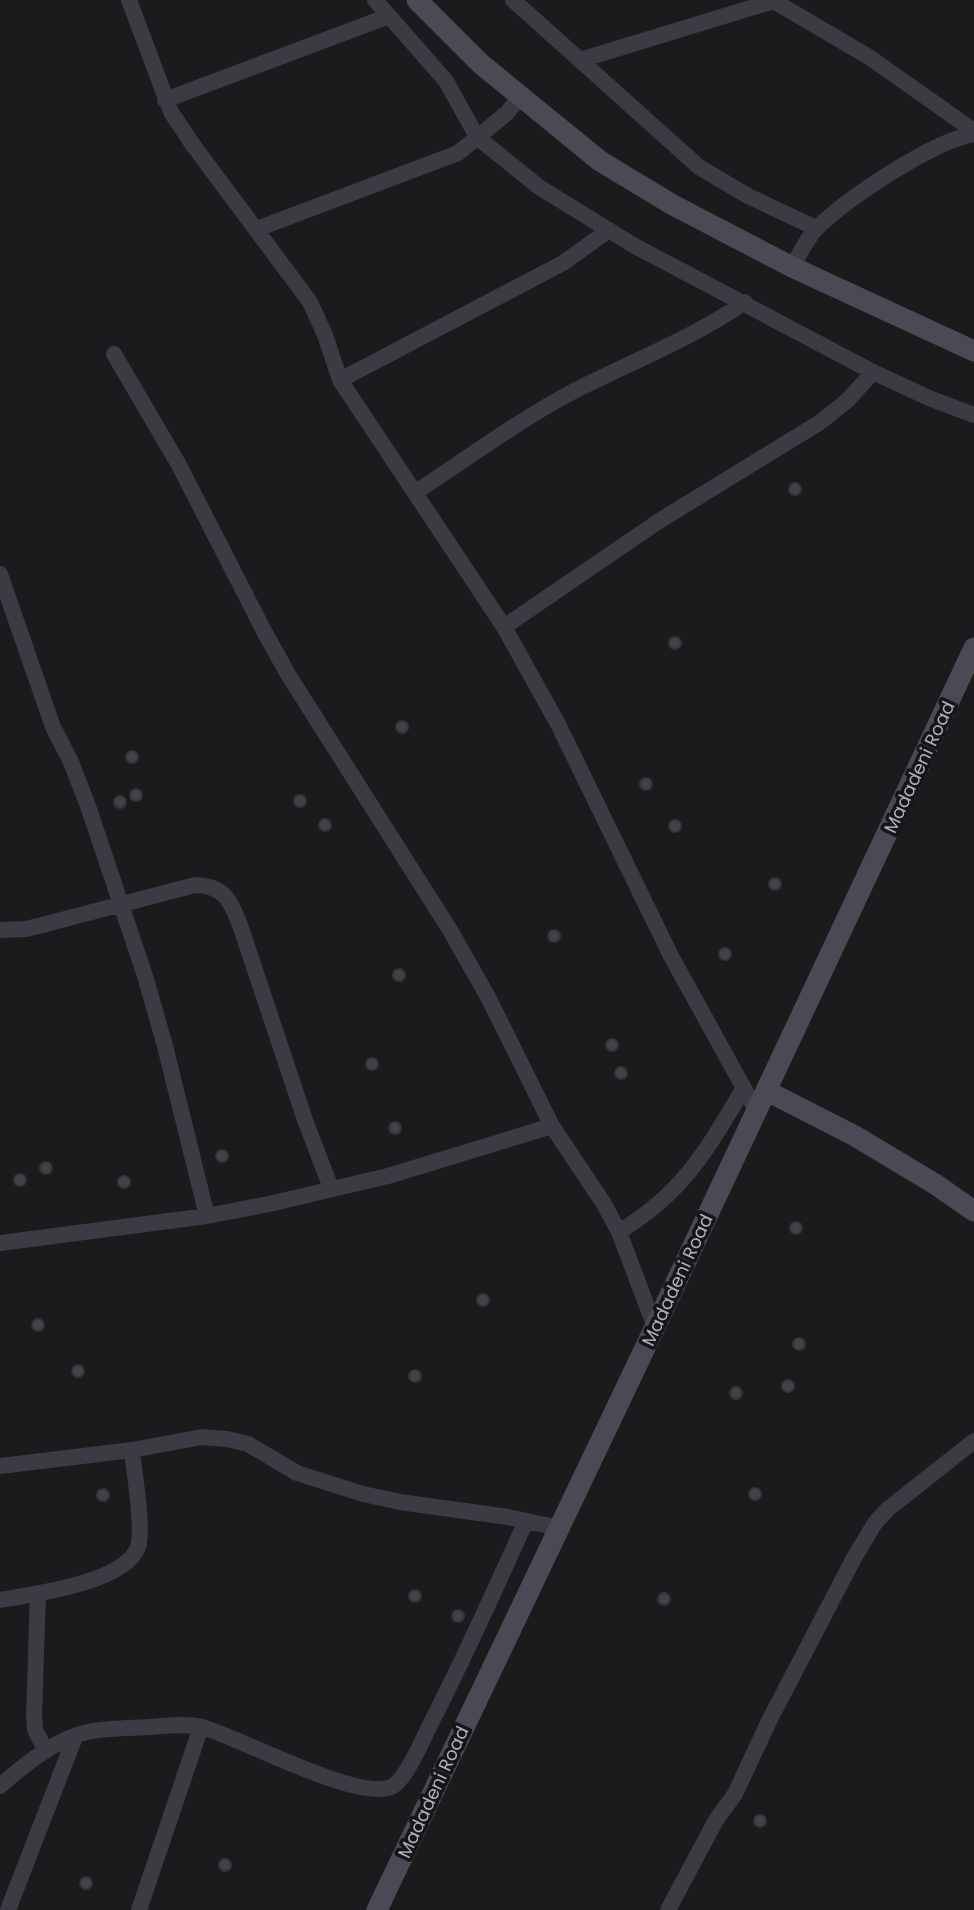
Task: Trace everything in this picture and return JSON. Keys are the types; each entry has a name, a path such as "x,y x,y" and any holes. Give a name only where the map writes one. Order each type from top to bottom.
{"street":[{"path":"129,0 165,100 193,145 310,302 325,335 340,380 505,627 558,723 671,956 757,1112"},
{"path":"374,0 446,81 477,136 539,187 609,230 873,372 974,415"},
{"path":"417,0 481,64 600,161 673,205 792,267 974,351"},
{"path":"513,0 699,167 748,196 816,228"},
{"path":"580,60 774,1 869,57 974,133"},
{"path":"165,100 389,16"},
{"path":"257,229 446,159 470,145 477,136 507,113 520,97"},
{"path":"792,267 816,228 887,176 957,137 974,133"},
{"path":"340,380 563,263 609,230"},
{"path":"416,492 572,392 714,323 744,302"},
{"path":"114,354 180,465 283,665 466,958 552,1126 594,1187 620,1232 655,1327"},
{"path":"505,627 659,521 819,423 848,400 873,372"},
{"path":"0,574 53,727 71,762 88,806 155,1010 207,1216"},
{"name":"Madadeni Road","path":"377,1910 974,649"},
{"path":"0,930 26,929 195,884 209,885 228,898 241,928 331,1188"},
{"path":"620,1232 649,1213 689,1174 744,1088"},
{"path":"767,1091 855,1136 974,1211"},
{"path":"0,1243 207,1216 269,1204 413,1169 552,1126"},
{"path":"0,1466 132,1450 202,1437 227,1439 248,1444 298,1473 363,1494 559,1528"},
{"path":"668,1910 716,1821 736,1794 769,1721 874,1523 974,1441"},
{"path":"0,1600 97,1578 124,1564 138,1547 132,1450"},
{"path":"0,1786 46,1751 90,1731 167,1726 201,1727 348,1783 370,1788 393,1786 413,1758 470,1647 526,1521"},
{"path":"38,1593 34,1717 35,1730 46,1751"},
{"path":"139,1910 201,1727"},
{"path":"8,1910 75,1737"}],"building":[{"path":"795,483 801,489 795,495 789,489"},
{"path":"675,637 681,643 675,649 669,643"},
{"path":"402,721 408,727 402,733 396,727"},
{"path":"132,751 138,757 132,763 126,757"},
{"path":"646,778 652,784 646,790 640,784"},
{"path":"136,789 142,795 136,801 130,795"},
{"path":"300,795 306,801 300,807 294,801"},
{"path":"120,796 126,802 120,808 114,802"},
{"path":"325,819 331,825 325,831 319,825"},
{"path":"675,820 681,826 675,832 669,826"},
{"path":"775,878 781,884 775,890 769,884"},
{"path":"554,930 560,936 554,942 548,936"},
{"path":"725,948 731,954 725,960 719,954"},
{"path":"399,969 405,975 399,981 393,975"},
{"path":"612,1039 618,1045 612,1051 606,1045"},
{"path":"372,1058 378,1064 372,1070 366,1064"},
{"path":"621,1067 627,1073 621,1079 615,1073"},
{"path":"395,1122 401,1128 395,1134 389,1128"},
{"path":"222,1150 228,1156 222,1162 216,1156"},
{"path":"46,1162 52,1168 46,1174 40,1168"},
{"path":"20,1174 26,1180 20,1186 14,1180"},
{"path":"124,1176 130,1182 124,1188 118,1182"},
{"path":"796,1222 802,1228 796,1234 790,1228"},
{"path":"483,1294 489,1300 483,1306 477,1300"},
{"path":"38,1319 44,1325 38,1331 32,1325"},
{"path":"799,1338 805,1344 799,1350 793,1344"},
{"path":"78,1365 84,1371 78,1377 72,1371"},
{"path":"415,1370 421,1376 415,1382 409,1376"},
{"path":"788,1380 794,1386 788,1392 782,1386"},
{"path":"736,1387 742,1393 736,1399 730,1393"},
{"path":"755,1488 761,1494 755,1500 749,1494"},
{"path":"103,1489 109,1495 103,1501 97,1495"},
{"path":"415,1590 421,1596 415,1602 409,1596"},
{"path":"664,1593 670,1599 664,1605 658,1599"},
{"path":"458,1610 464,1616 458,1622 452,1616"},
{"path":"760,1815 766,1821 760,1827 754,1821"},
{"path":"225,1859 231,1865 225,1871 219,1865"},
{"path":"86,1877 92,1883 86,1889 80,1883"}]}
